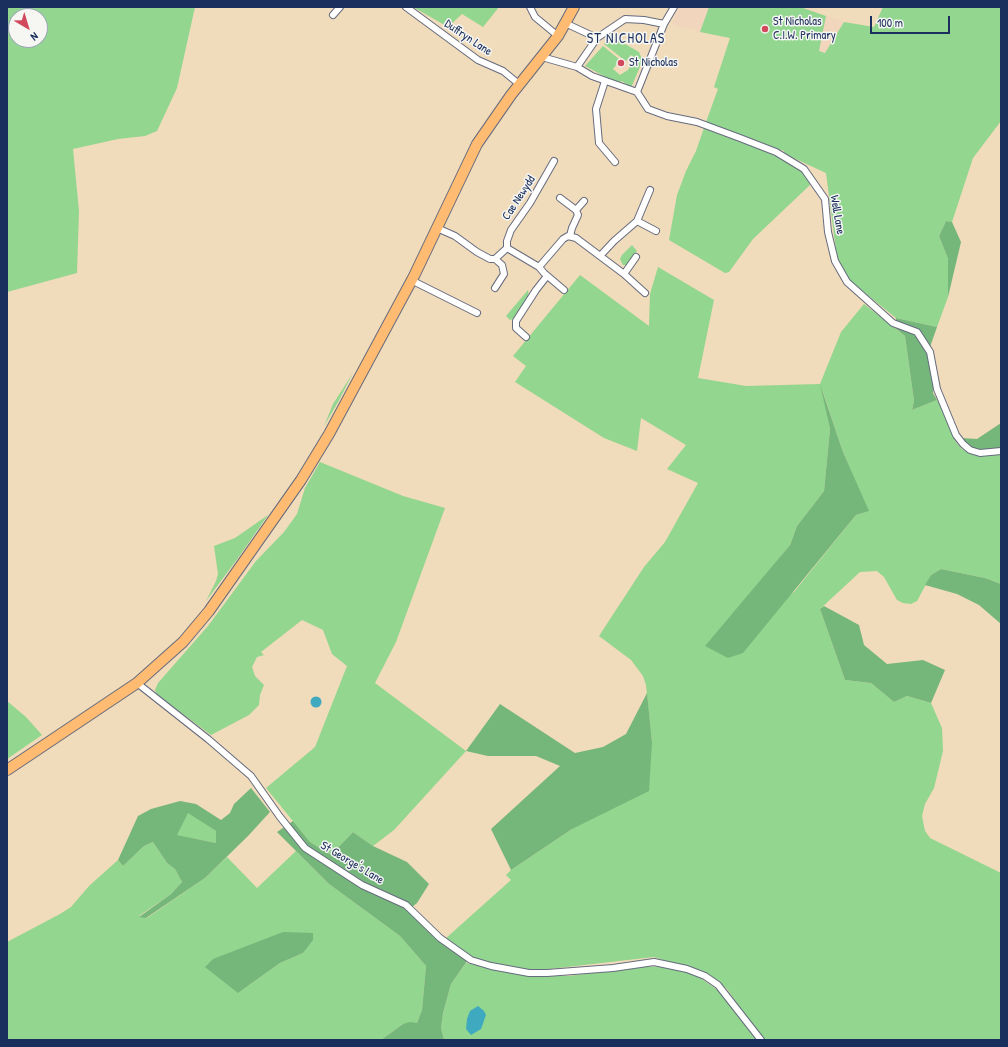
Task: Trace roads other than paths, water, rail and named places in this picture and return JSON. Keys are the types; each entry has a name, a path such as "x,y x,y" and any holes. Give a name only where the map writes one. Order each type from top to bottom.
{"main road":[{"path":"7,770 137,683 183,642 209,611 301,480 340,416 411,280 472,153 491,122 519,84 558,36 574,7"}],"street":[{"path":"333,15 340,7"},
{"name":"Duffryn Lane","path":"406,7 478,60 504,71 519,84"},
{"path":"530,7 535,18 558,36"},
{"path":"542,57 577,67 605,81 637,92 664,24 674,7"},
{"path":"577,67 597,38 625,19 644,20 664,24"},
{"path":"565,23 597,38"},
{"path":"605,81 596,109 599,143 615,162"},
{"name":"Well Lane","path":"637,92 648,109 667,116 697,122 740,138 776,152 804,168 825,199 828,232 835,260 847,282 893,323 916,332 930,352 937,389 956,435 963,444 970,450 980,453 1001,451"},
{"name":"Cae Newydd","path":"507,248 507,241 511,230 530,203 554,161"},
{"path":"600,256 614,241 637,221 650,190"},
{"path":"560,198 576,210 578,218 572,228 570,236"},
{"path":"576,210 584,201"},
{"path":"637,221 656,231"},
{"path":"437,228 455,236 477,252 490,259 495,259 504,267 504,272 495,288"},
{"path":"539,267 563,239 570,236 576,238 624,274 645,293"},
{"path":"495,259 507,248 539,267 547,276 564,290"},
{"path":"624,274 636,257"},
{"path":"526,337 516,328 516,321 547,276"},
{"path":"411,280 477,313"},
{"name":"St George's Lane","path":"137,683 208,739 251,776 280,817 305,848 362,885 406,905 440,938 471,960 529,973 613,968 649,962 674,965 698,973 718,986 761,1040"}],"water":[{"path":"316,696 320,698 322,702 320,706 316,708 312,706 310,702 312,698"},
{"path":"478,1006 486,1015 481,1029 471,1035 466,1029 467,1019 470,1011"}],"place":[{"name":"St Nicholas C.I.W. Primary","path":"765,29"},
{"name":"St Nicholas","path":"621,63"}],"district":[{"name":"ST NICHOLAS","path":"626,39"}]}
